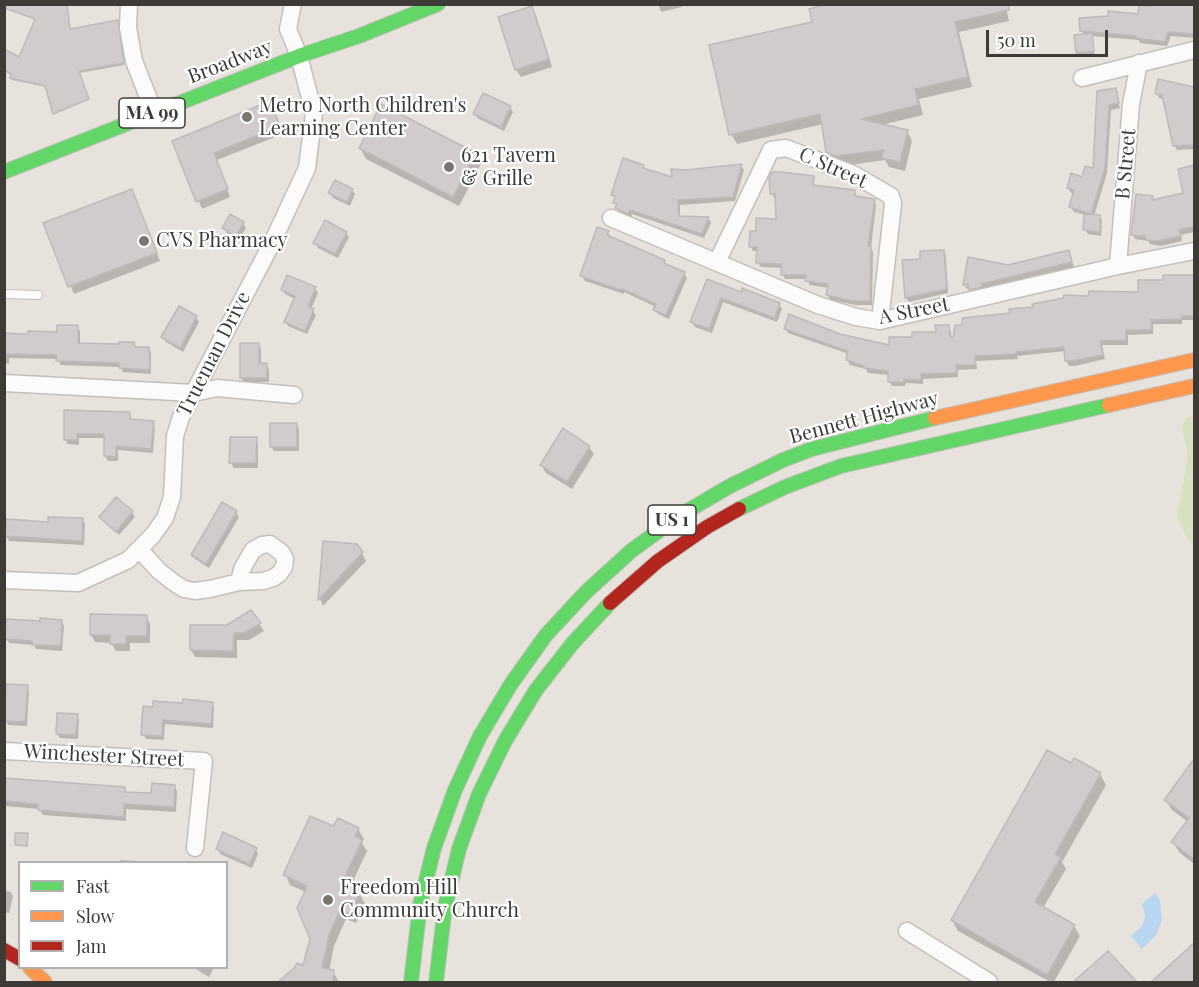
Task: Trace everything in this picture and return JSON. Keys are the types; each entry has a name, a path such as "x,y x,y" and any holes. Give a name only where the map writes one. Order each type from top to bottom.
{"main road":[{"name":"Broadway","path":"4,172 154,112 299,56 359,36 438,4"},
{"name":"Bennett Highway","path":"411,982 415,936 429,866 454,790 480,736 511,684 546,635 586,592 631,551 712,495 757,472 812,449 898,426 1194,360"},
{"name":"Bennett Highway","path":"436,982 445,907 459,849 479,794 505,741 536,690 572,644 612,601 658,561 707,527 758,499 841,466 1194,386"},
{"path":"4,950 18,958"},
{"path":"31,969 45,982"}],"street":[{"path":"129,4 128,28 134,61 154,112"},
{"name":"Trueman Drive","path":"4,580 78,583 128,560 153,535 165,518 172,497 176,436 181,417 272,243 307,168 314,113 299,56 288,29 293,4"},
{"path":"1082,78 1194,50"},
{"name":"B Street","path":"1118,266 1131,104 1138,63"},
{"name":"C Street","path":"717,262 771,150 786,147 853,174 891,196 893,204 880,321"},
{"name":"A Street","path":"611,218 818,305 856,317 880,321 1118,266 1194,251"},
{"path":"4,383 194,393 218,388 294,395"},
{"path":"139,549 159,571 184,589 210,590 239,582"},
{"name":"Winchester Street","path":"4,751 204,761 195,848"},
{"path":"907,931 989,982"}],"lane":[{"path":"4,294 38,295"}],"green space":[{"path":"1194,415 1194,547 1187,538 1177,516 1187,463 1182,427 1186,419"}],"water":[{"path":"1155,893 1160,901 1162,920 1156,935 1142,949 1131,936 1144,921 1142,904"}],"building":[{"path":"4,4 67,4 70,29 118,20 124,63 79,71 89,99 53,114 45,86 10,78 11,74 4,70 4,49 19,57 35,19 4,8"},
{"path":"829,4 1009,4 1009,10 955,22 968,77 915,89 918,105 861,119 908,130 900,162 882,158 884,150 836,156 826,152 820,114 729,135 709,45 812,22 809,9"},
{"path":"1152,4 1194,4 1194,34 1168,32 1165,42 1136,38 1136,36 1080,31 1079,18 1108,16 1108,11 1138,14 1139,5 1151,6"},
{"path":"532,6 549,59 515,70 498,17"},
{"path":"1092,33 1094,51 1076,53 1074,35"},
{"path":"1158,79 1194,87 1194,145 1173,146 1162,95 1155,94"},
{"path":"1116,88 1119,103 1109,105 1105,168 1091,214 1069,207 1074,190 1067,188 1071,173 1082,177 1085,166 1093,168 1097,91"},
{"path":"483,93 511,106 501,127 473,114"},
{"path":"270,101 280,126 214,153 228,189 196,202 172,141"},
{"path":"381,104 476,153 453,197 359,148"},
{"path":"623,158 644,165 643,168 672,177 671,169 686,170 742,164 733,197 678,200 679,216 709,217 702,234 630,210 628,214 615,208 617,204 613,203 615,196 611,195"},
{"path":"1194,165 1194,227 1179,230 1181,236 1158,241 1146,240 1145,236 1131,235 1136,194 1153,196 1152,200 1183,193 1178,169"},
{"path":"772,172 814,176 813,185 855,190 855,196 875,199 868,246 871,246 870,301 853,301 826,295 828,284 805,281 806,275 781,275 781,264 756,263 757,247 749,247 750,231 756,231 756,218 776,219 775,194 770,194 769,178"},
{"path":"335,180 353,189 347,202 328,193"},
{"path":"132,189 157,253 68,287 43,223"},
{"path":"230,214 244,222 236,236 222,228"},
{"path":"1084,214 1100,215 1100,232 1083,230"},
{"path":"325,220 347,232 335,254 313,243"},
{"path":"597,227 609,231 607,235 665,260 664,263 685,272 666,315 653,310 656,304 622,289 580,276"},
{"path":"944,250 947,289 905,298 902,260 920,259 920,251"},
{"path":"1069,250 1072,262 981,284 982,287 969,290 968,284 963,285 968,257 1008,265"},
{"path":"287,275 316,287 308,306 314,309 305,331 284,322 295,296 281,290"},
{"path":"1163,275 1194,275 1194,316 1151,320 1151,330 1126,330 1126,340 1100,341 1103,355 1071,361 1065,361 1064,347 1016,352 1016,354 975,356 975,365 956,365 957,373 921,374 921,380 904,379 904,382 888,382 888,371 864,368 864,366 846,360 848,351 784,329 789,314 840,334 889,345 889,337 912,337 912,332 936,332 935,325 949,325 950,337 953,337 955,325 962,325 962,318 1010,313 1009,309 1033,307 1032,304 1063,298 1064,295 1088,296 1089,291 1138,292 1138,280 1163,280"},
{"path":"707,279 741,292 742,288 780,303 775,318 721,298 709,329 690,322"},
{"path":"179,306 197,316 180,348 161,337"},
{"path":"57,325 78,325 78,343 134,342 135,347 149,347 150,370 119,368 119,363 56,361 57,355 4,354 4,333 57,332"},
{"path":"240,343 259,343 259,363 267,363 267,378 240,378"},
{"path":"64,410 130,412 130,419 154,421 151,449 116,446 116,457 104,456 104,434 77,434 77,440 64,440"},
{"path":"270,423 297,423 297,447 270,447"},
{"path":"563,428 590,446 567,482 540,465"},
{"path":"230,437 257,437 256,463 229,463"},
{"path":"116,497 133,511 116,532 99,517"},
{"path":"222,502 237,511 206,564 191,555"},
{"path":"48,517 83,518 82,541 5,536 6,519 48,522"},
{"path":"323,541 357,544 363,552 318,600"},
{"path":"251,610 261,623 244,633 234,633 233,651 190,650 190,625 227,625"},
{"path":"90,614 147,615 147,636 126,636 126,644 110,644 110,635 90,635"},
{"path":"40,618 62,620 61,646 32,645 32,641 5,639 6,619 40,621"},
{"path":"6,684 28,685 25,722 4,721"},
{"path":"183,699 213,702 211,724 163,720 162,736 141,735 143,706 153,707 153,701 182,703"},
{"path":"57,713 78,714 76,735 56,734"},
{"path":"1047,750 1071,763 1074,758 1101,773 1055,854 1061,857 1035,902 1075,925 1047,975 951,920"},
{"path":"1194,759 1194,859 1171,842 1189,818 1164,800"},
{"path":"4,778 125,787 125,792 151,793 152,783 175,785 174,807 124,804 124,817 38,810 38,804 4,801"},
{"name":"Freedom Hill Community Church","path":"310,816 333,826 338,818 359,828 355,836 362,840 345,876 354,879 350,888 360,892 350,914 340,910 329,935 322,968 334,970 333,982 278,982 297,963 303,965 310,939 297,908 307,886 283,875"},
{"path":"223,832 257,848 249,864 216,849"},
{"path":"15,833 28,833 27,846 15,845"},
{"path":"1194,943 1194,982 1151,982"},
{"path":"1108,951 1137,982 1073,982"}],"traffic: fast":[{"path":"4,172 438,4"},
{"path":"739,509 785,487 841,466 1109,405"},
{"path":"411,982 420,905 434,848 455,790 480,736 511,684 546,635 586,592 631,551 679,516 730,486 783,460 812,449 935,418"},
{"path":"436,982 445,907 459,849 479,794 505,741 536,690 572,644 610,603"}],"traffic: slow":[{"path":"935,418 1194,360"},
{"path":"1109,405 1194,386"},
{"path":"31,969 45,982"}],"traffic: jam":[{"path":"610,603 658,561 707,527 739,509"},
{"path":"4,950 18,958"}],"place":[{"name":"Metro North Children's Learning Center","path":"247,117"},
{"name":"621 Tavern & Grille","path":"449,167"},
{"name":"CVS Pharmacy","path":"144,241"},
{"name":"Freedom Hill Community Church","path":"328,900"}]}
